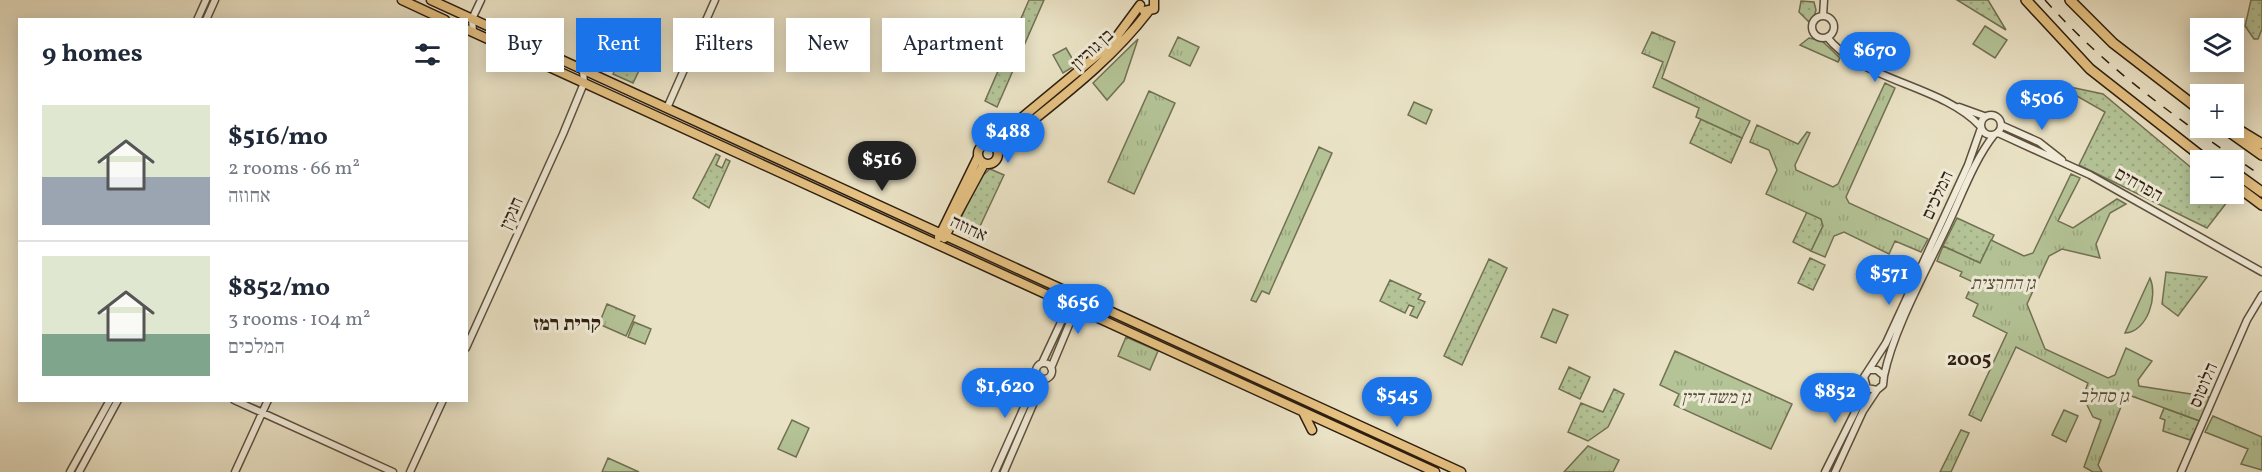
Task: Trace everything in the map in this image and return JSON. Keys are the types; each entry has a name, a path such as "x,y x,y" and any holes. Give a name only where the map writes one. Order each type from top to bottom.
{"highway":[{"path":"2026,0 2090,69 2193,150"},
{"path":"2070,0 2113,43 2190,102"},
{"path":"2244,133 2262,144"},
{"path":"2238,138 2262,155"},
{"path":"2244,179 2262,192"},
{"path":"2244,192 2262,205"}],"main road":[{"path":"402,0 443,18"},
{"name":"אחוזה","path":"431,0 576,67"},
{"name":"בן גוריון","path":"993,147 1097,69 1123,44 1148,12 1155,7 1154,0"},
{"path":"1141,3 1148,12"},
{"name":"בן גוריון","path":"993,147 1112,43 1141,3"},
{"name":"אחוזה","path":"470,30 585,87 1435,472"},
{"name":"אחוזה","path":"587,72 1461,472"},
{"path":"938,245 981,160 980,147 993,147 998,156 994,162 981,160"},
{"path":"928,228 951,218"},
{"path":"951,218 964,244"},
{"path":"1299,410 1310,420 1312,430"}],"street":[{"path":"199,18 206,0"},
{"path":"207,18 215,0"},
{"path":"667,108 715,0"},
{"path":"1824,0 1824,16"},
{"path":"450,18 465,15 479,3"},
{"path":"1824,16 1830,19 1834,26 1833,33 1827,37"},
{"path":"1824,16 1815,20 1813,30 1817,36 1827,37 1848,57 1944,102 1984,116 1995,115 2001,125 1996,134 1986,134 1981,127 1944,102"},
{"name":"חנקין","path":"468,344 585,87 583,72"},
{"path":"1981,127 1984,116"},
{"name":"הפרחים","path":"2001,125 2039,142 2062,160"},
{"name":"המלכים","path":"1870,370 1886,343 1968,165 1981,127"},
{"name":"המלכים","path":"1884,376 1893,346 1919,285 1976,165 1996,134"},
{"name":"הפרחים","path":"1996,134 2062,160 2262,272"},
{"name":"הלוטוס","path":"2181,472 2253,310 2262,295"},
{"path":"1004,472 1041,378 1036,368 1042,363 1062,318 1072,307 1077,296"},
{"path":"1055,298 1062,318"},
{"name":"הלוטוס","path":"2253,310 2262,303"},
{"path":"995,472 1041,378 1051,374 1051,368 1071,321 1072,307"},
{"path":"1071,321 1091,315"},
{"path":"1042,363 1051,368"},
{"path":"1825,472 1857,408 1865,375 1870,370 1877,370 1884,376 1883,385 1863,411 1835,472"},
{"path":"1864,382 1867,388 1877,390"},
{"path":"70,472 110,402"},
{"path":"79,472 117,402"},
{"path":"238,402 393,472"},
{"path":"235,472 267,402"},
{"path":"410,472 442,402"}],"green space":[{"path":"1029,0 1044,0 1025,43 1025,18 1021,18"},
{"path":"1957,0 1988,0 2006,30"},
{"path":"2251,0 2262,0 2262,29 2258,39 2254,39 2245,26"},
{"path":"1801,1 1814,2 1816,10 1812,25 1799,12"},
{"path":"1985,26 2007,40 1995,58 1973,44"},
{"path":"1652,32 1675,42 1662,78 1750,121 1742,138 1696,117 1699,108 1653,87 1663,62 1642,53"},
{"path":"1178,37 1199,47 1190,66 1169,56"},
{"path":"1809,38 1822,41 1840,58 1838,62 1800,45"},
{"path":"1138,39 1124,81 1107,100 1093,83"},
{"path":"1066,48 1076,65 1063,73 1053,55"},
{"path":"614,72 638,72 633,83 613,74"},
{"path":"998,72 1012,72 997,107 985,101"},
{"path":"1885,83 1895,88 1846,197 1849,203 1928,239 1921,252 1895,241 1889,254 1844,232 1834,236 1825,257 1811,251 1823,226 1821,219 1766,194 1777,170 1769,150 1750,142 1757,125 1798,144 1807,132 1810,133 1795,165 1796,170 1833,187 1838,184"},
{"path":"2070,87 2103,94 2190,167 2190,204 2226,204 2207,228 2079,165 2105,112 2068,91"},
{"path":"1149,91 1175,103 1134,194 1108,182"},
{"path":"1414,102 1432,110 1426,124 1408,115"},
{"path":"1701,119 1742,138 1731,163 1690,143"},
{"path":"1319,147 1332,153 1269,294 1262,291 1256,302 1251,300"},
{"path":"716,154 720,156 716,165 722,168 726,159 730,161 709,208 693,198"},
{"path":"990,169 1004,175 974,239 966,235 959,222 980,178"},
{"path":"2071,174 2080,178 2058,221 2073,228 2117,199 2126,204 2110,213 2096,244 2100,258 2062,249 2049,256 2027,304 2045,349 2108,378 2115,375 2126,348 2152,361 2138,380 2139,386 2211,397 2200,421 2126,394 2098,465 2102,472 2093,472 2084,467 2101,420 2093,417 2083,397 2088,383 2016,347 1981,421 1969,415 2007,333 1973,316 1978,304 1966,298 1973,282 1960,276 1962,272 1937,261 1943,246 1980,263 1991,240 2024,256 2033,253"},
{"path":"1807,212 1821,218 1823,226 1811,251 1793,242"},
{"path":"1957,218 1994,235 1980,263 1943,246"},
{"path":"1810,258 1825,265 1813,290 1798,283"},
{"path":"1489,259 1507,268 1462,365 1444,356"},
{"path":"2166,272 2207,277 2178,316 2162,304"},
{"path":"2150,278 2153,294 2149,312 2140,326 2125,333"},
{"path":"1390,280 1421,294 1418,299 1425,302 1417,318 1410,315 1414,307 1409,305 1405,313 1380,301"},
{"path":"607,304 635,316 626,336 599,324"},
{"path":"1553,309 1568,315 1556,343 1541,337"},
{"path":"634,322 651,329 645,344 628,337"},
{"path":"1126,337 1158,351 1150,370 1118,356"},
{"name":"גן משה דיין","path":"1675,351 1792,404 1771,449 1674,405 1679,394 1660,385"},
{"path":"1569,367 1590,377 1580,399 1559,389"},
{"path":"1614,389 1624,394 1608,427 1588,441 1568,432 1581,403 1603,412"},
{"path":"2164,408 2200,421 2190,440 2163,431 2165,420 2160,418"},
{"path":"2064,410 2078,416 2066,442 2052,435"},
{"path":"2213,416 2262,437 2262,470 2241,464 2248,449 2205,432"},
{"path":"792,420 809,428 796,457 778,449"},
{"path":"1961,430 1969,433 1951,472 1940,472"},
{"path":"1588,446 1619,460 1613,472 1564,472"},
{"path":"608,458 639,472 602,472"}],"railway":[{"path":"2045,0 2094,50 2148,95 2262,176"}],"district":[{"name":"קרית רמז","path":"567,323"},
{"name":"2005","path":"1969,358"}],"park label":[{"name":"גן החרצית","path":"2003,283"},
{"name":"גן סחלב","path":"2104,396"}]}
